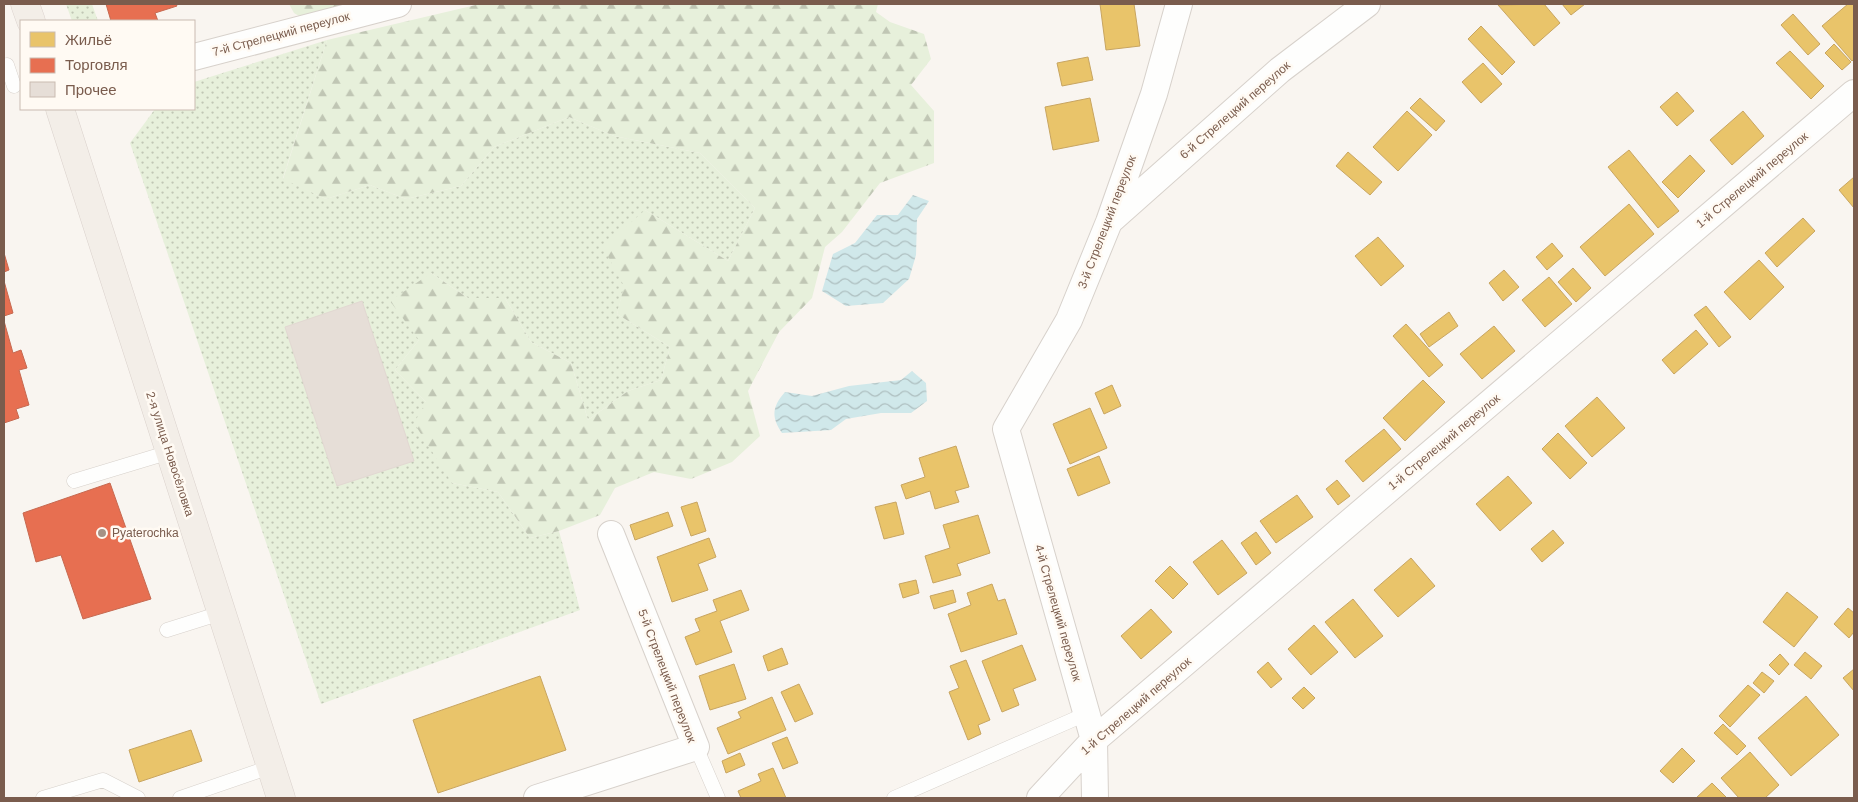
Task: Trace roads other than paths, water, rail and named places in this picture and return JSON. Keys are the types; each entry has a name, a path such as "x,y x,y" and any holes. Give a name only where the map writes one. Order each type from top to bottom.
{"main road":[{"path":"25,4 31,20"},
{"name":"2-я улица Новосёловка","path":"60,110 281,798"}],"street":[{"name":"7-й Стрелецкий переулок","path":"195,57 398,4"},
{"name":"3-й Стрелецкий переулок","path":"1006,429 1069,320 1109,222 1154,94 1179,4"},
{"name":"6-й Стрелецкий переулок","path":"1109,222 1280,70 1367,4"},
{"name":"1-й Стрелецкий переулок","path":"1040,798 1094,740 1854,93"},
{"name":"4-й Стрелецкий переулок","path":"1006,429 1094,740 1095,798"},
{"name":"5-й Стрелецкий переулок","path":"537,798 696,747 611,534"}],"lane":[{"path":"14,86 6,65 20,60"},
{"path":"74,481 170,452"},
{"path":"168,630 221,613"},
{"path":"894,798 1086,714"},
{"path":"696,747 718,798"},
{"path":"180,798 270,767"},
{"path":"43,798 103,780 138,798"}],"water":[{"path":"913,195 929,201 917,219 916,255 909,279 883,303 846,306 822,291 833,254 855,243 877,215 898,215"},
{"path":"912,371 926,383 927,401 911,413 881,413 846,419 831,430 782,433 776,422 775,407 785,392 812,396 849,386 901,380"}],"place":[{"name":"Pyaterochka","path":"102,533"}]}
